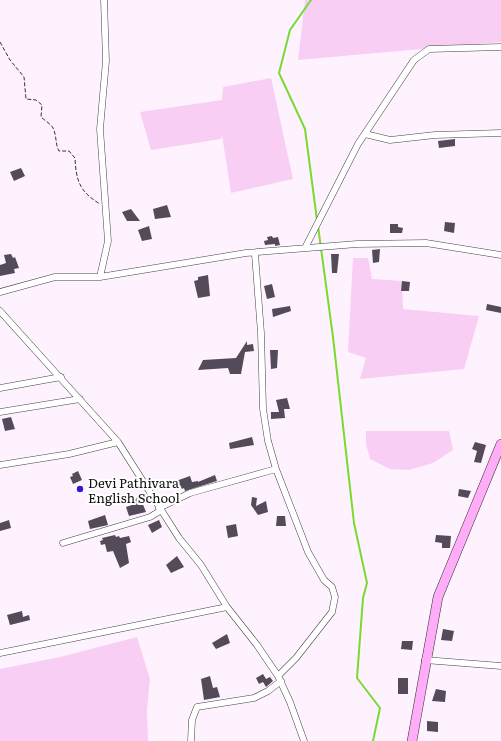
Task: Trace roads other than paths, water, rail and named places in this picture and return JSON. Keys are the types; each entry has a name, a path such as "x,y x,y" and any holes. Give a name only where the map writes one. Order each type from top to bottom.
{"street":[{"path":"100,277 108,241 100,129 106,62 104,0"},
{"path":"305,248 365,134 414,60 429,49 501,47"},
{"path":"365,134 390,140 441,134 501,133"},
{"path":"0,292 55,277 100,277 246,253 255,254 357,244 426,243 501,255"},
{"path":"191,741 192,720 198,707 254,698 268,691 280,679 332,612 335,597 332,587 324,580 308,552 276,469 268,441 263,409 261,333 255,254"},
{"path":"0,311 118,442 179,538 201,565 227,607 257,645 280,679 304,741"},
{"path":"0,388 61,377"},
{"path":"0,412 80,399"},
{"path":"0,465 69,454 118,442"},
{"path":"412,741 425,660 438,597 501,444"},
{"path":"63,542 150,517 190,494 276,469"},
{"path":"0,652 227,607"},
{"path":"425,660 501,666"}],"waterway":[{"path":"311,0 290,30 279,73 305,129 317,220"},
{"path":"318,226 333,337 354,523 367,583 363,598 357,678 380,708 373,741"}],"place":[{"name":"Devi Pathivara English School","path":"80,489"}]}
